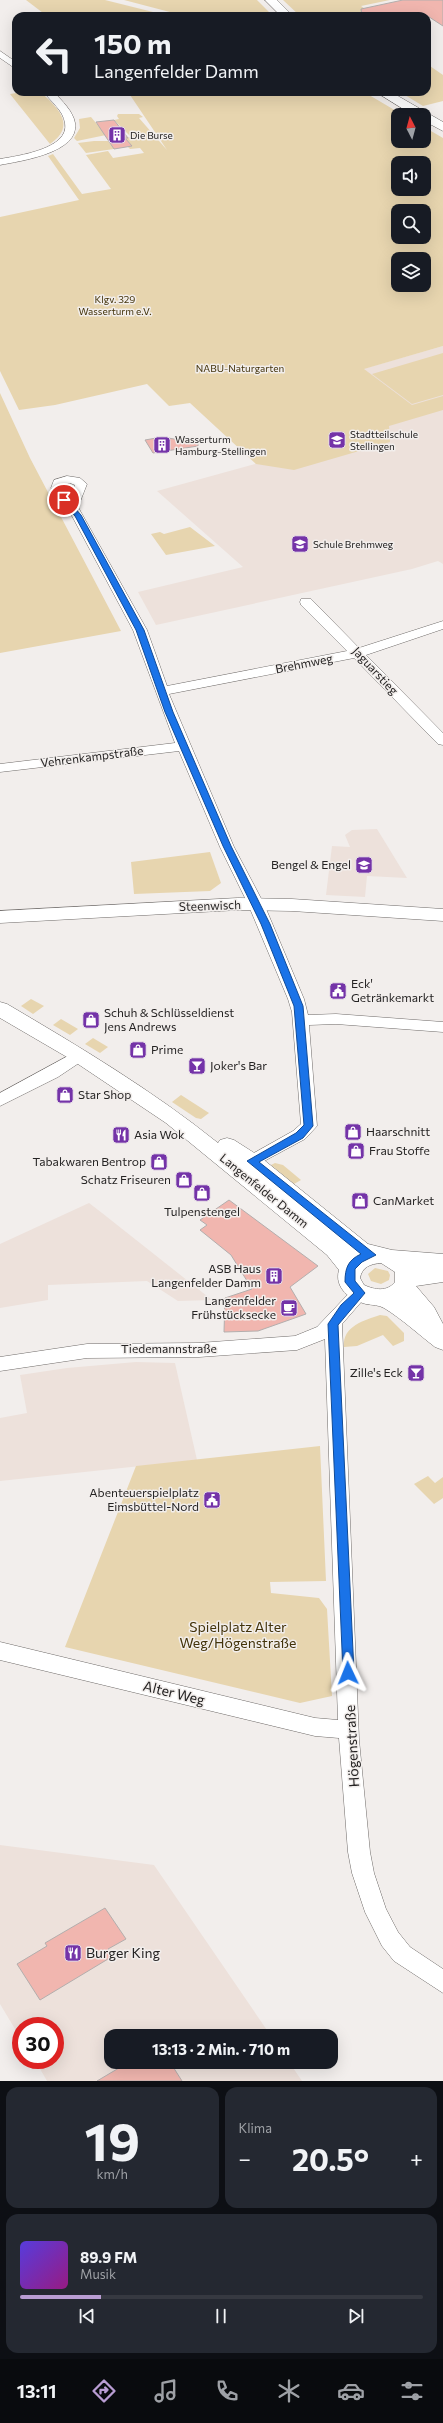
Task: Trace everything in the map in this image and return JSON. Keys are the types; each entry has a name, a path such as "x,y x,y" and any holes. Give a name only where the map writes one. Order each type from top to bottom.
{"street":[{"path":"271,0 283,12"},
{"path":"0,54 12,64"},
{"path":"4,69 12,68"},
{"path":"0,162 40,153 57,145 68,135 72,125 70,116 52,96"},
{"path":"389,96 409,108"},
{"path":"431,120 443,127"},
{"path":"72,508 127,603 140,630 184,746 227,846 256,904 296,999 300,1020 309,1126 299,1135 245,1165"},
{"name":"Jaguarstieg","path":"306,602 358,653 443,741"},
{"name":"Brehmweg","path":"162,691 358,653 443,625"},
{"name":"Vehrenkampstraße","path":"0,768 184,746"},
{"name":"Steenwisch","path":"0,917 188,906 256,904 443,915"},
{"name":"Langenfelder Damm","path":"0,1009 78,1055 245,1165 360,1250 371,1255 443,1262"},
{"path":"300,1020 336,1019 443,1027"},
{"path":"0,1100 52,1073 78,1055"},
{"name":"Langenfelder Damm","path":"245,1165 335,1249 350,1268 350,1282 360,1293"},
{"path":"350,1268 358,1260 371,1255"},
{"path":"393,1258 406,1269 400,1288 406,1314 440,1339"},
{"path":"333,1324 344,1308 360,1293 373,1298 400,1288 418,1276 443,1274"},
{"name":"Tiedemannstraße","path":"0,1364 87,1351 199,1350 284,1345 316,1337 333,1324"},
{"name":"Högenstraße","path":"333,1324 349,1687 349,1730 357,1838 363,1873 376,1912 390,1939 402,1954 443,1982"},
{"name":"Alter Weg","path":"0,1651 315,1727 349,1730"}],"shaded area":[{"path":"443,346 443,564 438,561 412,569 156,625 138,592 243,567 157,491 255,464 363,369"},
{"name":"Bengel & Engel","path":"377,829 407,878 367,876 365,897 326,895 332,846 350,847 345,835 352,830"},
{"path":"89,1203 212,1300 178,1301 147,1281 48,1285 48,1300 0,1308 0,1244"},
{"path":"136,1362 175,1363 197,1460 0,1481 0,1418 27,1413 20,1375 67,1368"},
{"path":"0,1845 154,1865 266,2029 104,2029 104,2069 294,2069 302,2081 47,2081 40,2069 64,2069 64,2017 12,2017 12,2024 0,2004"}],"green space":[{"path":"26,0 105,0 153,12 42,12"},
{"path":"124,0 257,0 269,12 170,12"},
{"path":"283,0 390,0 361,6 369,12 296,12"},
{"path":"431,67 443,75 443,101 423,106 407,96 431,96"},
{"path":"10,94 12,94 12,96 44,96 53,104 62,117 62,130 58,137 50,144"},
{"path":"131,96 371,96 391,108 391,148 431,148 431,131 443,138 443,346 364,369 412,405 443,396 443,410 389,426 390,442 294,470 256,464 190,403 169,406 147,384 55,405 19,410 0,371 0,217 79,200 48,156 53,154 82,194 111,189 86,155 108,151 113,158 144,153 140,148 130,149 128,147 132,146 125,138 131,137 114,120 119,119 117,116 118,114 139,114 143,117 139,118 167,150"},
{"path":"91,117 106,135 77,141 74,138 80,128 79,119"},
{"path":"108,141 114,149 86,153 78,143"},
{"path":"443,353 443,395 412,404 372,374"},
{"path":"0,393 30,458 121,631 0,653"},
{"path":"190,527 215,546 166,555 151,534 160,532 164,534"},
{"path":"210,852 221,883 210,891 134,894 131,862"},
{"path":"31,999 44,1006 33,1014 21,1006"},
{"path":"61,1019 78,1029 70,1035 53,1025"},
{"path":"93,1038 108,1047 100,1053 85,1044"},
{"path":"181,1095 209,1113 201,1119 196,1118 172,1102"},
{"path":"275,1163 283,1165 301,1180 294,1184 271,1165"},
{"path":"375,1268 388,1271 390,1275 389,1280 381,1284 371,1281 368,1274"},
{"path":"380,1315 387,1316 404,1333 404,1341 393,1346 383,1335 357,1346 344,1347 344,1340 351,1329 361,1322"},
{"name":"Spielplatz Alter Weg/Högenstraße","path":"320,1446 326,1581 270,1582 271,1593 319,1598 327,1609 332,1696 300,1703 65,1647 136,1466"},
{"path":"428,1476 435,1483 443,1477 443,1498 434,1504 414,1484"}],"building":[{"path":"403,0 443,0 443,26 431,18 431,12 361,12 361,9"},
{"name":"Die Burse","path":"114,120 128,138 125,138 132,146 114,149 96,122"},
{"name":"Wasserturm Hamburg-Stellingen","path":"162,437 198,443 198,446 153,453 145,440"},
{"name":"ASB Haus Langenfelder Damm","path":"229,1200 318,1266 290,1287 306,1314 258,1331 224,1332 225,1298 252,1289 231,1255 200,1230 207,1225 200,1220"},
{"name":"Burger King","path":"105,1908 126,1939 108,1949 113,1956 40,2000 17,1964 47,1946 45,1943"},
{"path":"117,2069 174,2069 182,2081 97,2081"}],"place":[{"name":"Die Burse","path":"117,135"},
{"name":"Stadtteilschule Stellingen","path":"337,440"},
{"name":"Wasserturm Hamburg-Stellingen","path":"162,445"},
{"name":"Schule Brehmweg","path":"300,544"},
{"name":"Bengel & Engel","path":"364,865"},
{"name":"Eck' Getränkemarkt","path":"338,991"},
{"name":"Schuh & Schlüsseldienst Jens Andrews","path":"91,1020"},
{"name":"Prime","path":"138,1050"},
{"name":"Joker's Bar","path":"197,1066"},
{"name":"Star Shop","path":"65,1095"},
{"name":"Haarschnitt","path":"353,1132"},
{"name":"Asia Wok","path":"121,1135"},
{"name":"Frau Stoffe","path":"356,1151"},
{"name":"Tabakwaren Bentrop","path":"159,1162"},
{"name":"Schatz Friseuren","path":"184,1180"},
{"name":"Tulpenstengel","path":"202,1193"},
{"name":"CanMarket","path":"360,1201"},
{"name":"ASB Haus Langenfelder Damm","path":"274,1276"},
{"name":"Langenfelder Frühstücksecke","path":"289,1308"},
{"name":"Zille's Eck","path":"416,1373"},
{"name":"Abenteuerspielplatz Eimsbüttel-Nord","path":"212,1500"},
{"name":"Burger King","path":"73,1953"}],"route":[{"path":"64,500 78,515 123,595 140,630 169,712 213,811 214,818 265,924 294,993 300,1012 301,1048 310,1123 308,1129 304,1132 252,1161 360,1250 371,1255 358,1260 350,1268 348,1275 351,1285 360,1293 344,1308 333,1324 348,1673"}],"park label":[{"name":"Klgv. 329 Wasserturm e.V.","path":"115,304"},
{"name":"NABU-Naturgarten","path":"240,368"}]}
